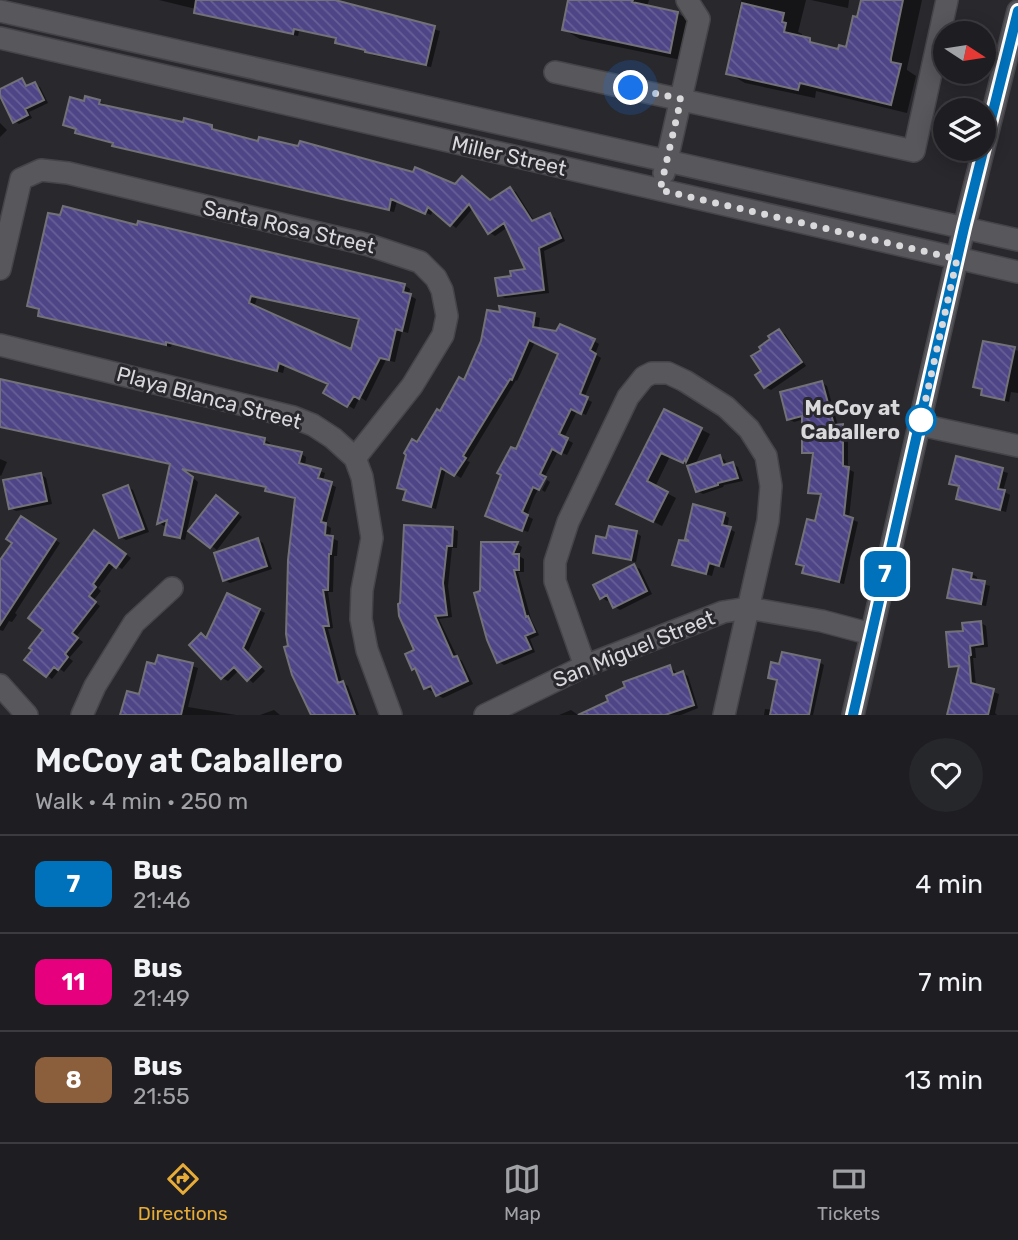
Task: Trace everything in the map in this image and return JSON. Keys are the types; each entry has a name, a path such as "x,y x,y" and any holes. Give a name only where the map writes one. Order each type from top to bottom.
{"street":[{"path":"660,190 699,19 687,0"},
{"path":"555,72 914,151 947,0"},
{"name":"Miller Street","path":"0,11 1018,240"},
{"path":"853,715 964,228 1018,11"},
{"name":"Miller Street","path":"0,38 1018,272"},
{"name":"Santa Rosa Street","path":"0,269 21,179 41,170 68,173 369,245 420,262 436,278 442,290 447,316 443,335 412,386 355,458"},
{"name":"Playa Blanca Street","path":"0,345 293,417 313,425 333,438 355,458"},
{"path":"585,666 555,581 555,562 568,522 628,397 644,377 652,373 668,373 726,407 749,429 765,456 771,486 768,521 724,715"},
{"path":"920,425 1018,446"},
{"path":"355,458 362,477 372,538 362,590 361,619 367,650 391,715"},
{"path":"82,715 95,686 134,623 172,588"},
{"name":"San Miguel Street","path":"485,715 585,666 706,617 748,608 822,621 871,634"},
{"path":"0,685 27,715"}],"building":[{"path":"196,0 335,0 435,26 426,65 335,43 336,38 294,29 293,34 194,13"},
{"path":"568,0 633,0 632,2 678,12 670,53 562,30"},
{"path":"861,0 903,0 891,58 891,62 901,64 891,105 800,83 798,90 726,74 742,3 784,13 784,32 838,49 839,45 846,47 853,16 857,17"},
{"path":"22,78 26,86 35,82 44,100 25,109 28,115 13,123 0,96 0,89"},
{"path":"85,96 100,100 99,104 183,122 184,118 212,125 212,129 258,141 259,137 298,146 300,141 413,172 415,167 455,184 462,176 490,200 510,187 532,221 550,213 561,238 539,248 544,290 498,296 495,278 511,276 510,271 525,269 504,223 488,234 469,204 450,226 428,207 425,214 391,199 389,210 112,146 113,143 75,133 76,129 63,125 70,97 84,101"},
{"path":"63,206 137,225 138,221 405,284 403,292 411,294 402,331 396,329 389,360 380,358 359,399 354,396 347,407 323,393 328,384 279,363 277,371 166,342 166,345 38,316 39,309 27,306 48,213 60,215","holes":["251,296 359,319 351,349 249,303"]},
{"path":"499,306 535,313 533,327 556,331 560,324 595,339 590,350 596,354 580,394 588,397 581,414 571,409 559,434 568,438 561,454 552,449 540,474 546,477 539,490 533,487 522,512 528,515 522,531 485,516 501,475 497,473 511,447 516,449 558,354 529,340 512,380 510,379 463,456 466,458 454,476 441,468 431,507 403,500 406,490 397,488 406,455 404,453 412,439 417,442 437,409 440,411 459,377 464,380 481,341 487,310 500,312"},
{"path":"779,329 802,362 764,388 755,375 761,371 751,356 761,350 759,347 770,339 768,336"},
{"path":"983,341 1015,347 1004,400 981,395 982,389 973,387"},
{"path":"0,379 265,438 264,444 302,452 299,463 321,469 318,478 332,482 321,522 326,523 325,535 333,536 329,554 328,590 323,590 329,626 323,626 338,683 343,681 355,715 311,715 292,675 284,647 288,646 288,560 295,498 265,491 266,487 182,469 193,477 180,538 164,535 167,520 157,524 170,464 0,427"},
{"path":"822,381 834,425 843,424 843,466 849,467 844,515 853,518 839,582 802,573 804,566 796,564 807,519 815,521 821,494 808,493 813,453 802,453 802,416 787,420 780,392"},
{"path":"664,409 702,428 686,462 685,459 683,463 661,453 647,481 668,492 653,522 616,504"},
{"path":"720,455 723,465 733,462 738,478 696,492 687,466"},
{"path":"956,456 1003,468 998,489 1005,490 1000,510 956,499 959,486 949,484"},
{"path":"41,473 47,501 9,509 3,480"},
{"path":"128,485 144,529 119,538 103,495"},
{"path":"216,495 238,513 210,548 188,531"},
{"path":"693,504 725,513 722,525 731,527 719,566 709,563 706,574 672,565 679,540 689,541 685,539"},
{"path":"21,516 56,539 0,625 0,560 12,543 6,539"},
{"path":"404,525 453,527 452,546 447,546 443,583 447,615 435,616 453,657 457,656 468,681 436,696 431,686 424,689 415,668 412,670 405,654 414,650 399,616 398,604"},
{"path":"609,526 637,531 631,560 593,553 596,536 606,538"},
{"path":"94,530 126,554 116,568 109,562 93,584 96,587 89,596 96,602 72,633 78,638 65,654 68,657 58,670 54,667 46,677 24,660 32,650 29,648 43,630 28,618"},
{"path":"258,538 267,566 223,581 214,553"},
{"path":"481,542 518,542 513,554 519,554 519,570 514,570 526,617 528,616 535,632 525,636 531,649 497,663 487,640 474,593 480,591"},
{"path":"634,564 647,591 613,608 607,595 600,599 593,585"},
{"path":"953,569 972,573 971,579 985,581 981,604 947,598"},
{"path":"227,593 260,609 243,648 261,667 247,681 234,667 221,679 189,645 201,633 206,638"},
{"path":"981,621 983,644 970,646 971,683 994,689 988,715 947,715 959,666 949,667 946,632 963,631 962,623"},
{"path":"782,652 820,660 809,715 770,715 777,680 768,678 771,662 779,664"},
{"path":"158,655 193,663 181,715 120,715 127,691 139,694 147,662 155,664"},
{"path":"670,665 673,675 683,671 694,705 665,715 578,715 608,701 606,696 625,687 623,682"}],"bus line":[{"name":"7","path":"853,715 964,228 1018,11"}],"place":[{"name":"McCoy at Caballero","path":"921,420"}],"route":[{"path":"631,88 681,99 660,190 957,259 920,425 921,420"}]}
